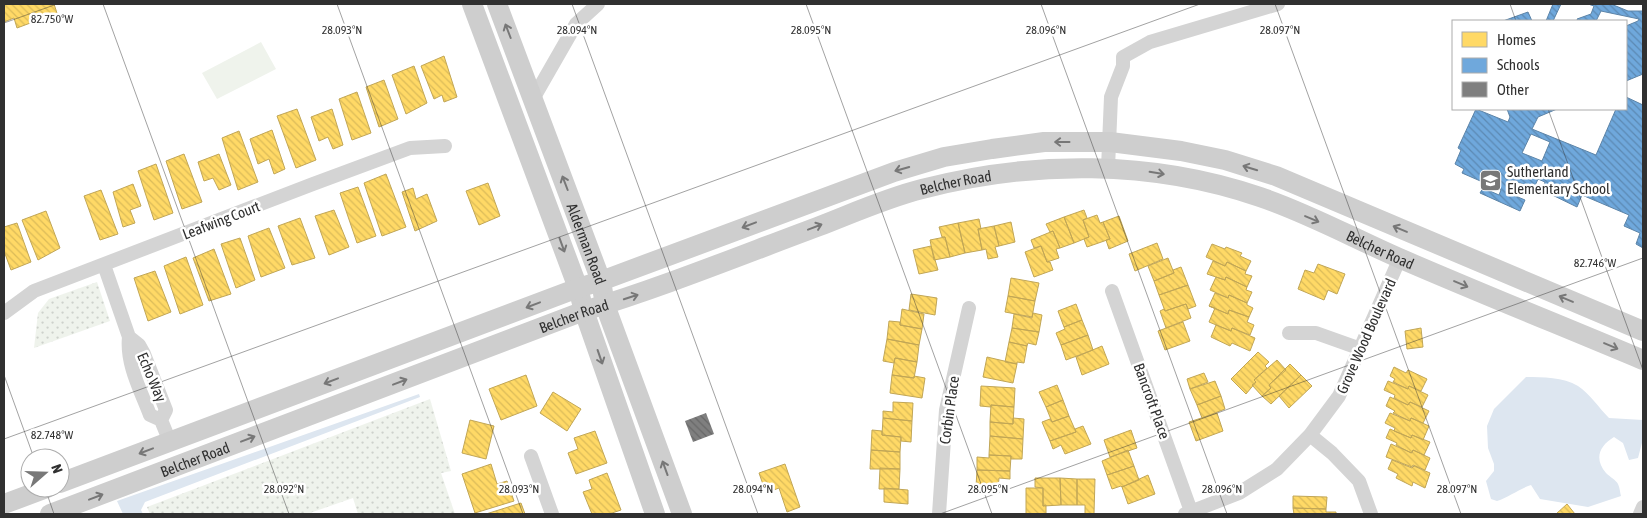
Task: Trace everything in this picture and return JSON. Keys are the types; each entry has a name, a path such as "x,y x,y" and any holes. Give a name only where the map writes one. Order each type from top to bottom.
{"main road":[{"name":"Alderman Road","path":"472,4 578,288 584,311 655,514"},
{"name":"Alderman Road","path":"497,4 601,281 605,305 682,514"},
{"name":"Belcher Road","path":"70,479 578,288 894,172 944,157 992,148 1044,142 1110,142 1181,151 1225,160 1276,176 1643,332"},
{"path":"1218,184 1225,160"},
{"name":"Belcher Road","path":"50,514 584,311 647,291 920,189 973,178 1037,169 1108,168 1148,172 1218,184 1262,198 1643,360"},
{"path":"1400,258 1414,251 1421,251 1480,274 1505,281 1528,283"},
{"path":"170,442 180,466"},
{"path":"4,504 20,498"}],"street":[{"path":"533,99 576,24 598,4"},
{"path":"1108,168 1111,98 1123,66 1123,57 1150,42 1278,4"},
{"name":"Leafwing Court","path":"4,313 34,291 313,184 410,148 445,146"},
{"name":"Grove Wood Boulevard","path":"1189,513 1239,492 1277,469 1310,435 1339,396 1400,258"},
{"name":"Echo Way","path":"104,265 129,337 128,348 134,372 150,415 161,420 170,442"},
{"name":"Bancroft Place","path":"1112,291 1189,513"},
{"name":"Corbin Place","path":"939,514 946,410 969,308"},
{"path":"1290,333 1316,333 1361,349"},
{"name":"Echo Way","path":"129,337 139,345 166,410 161,420"},
{"path":"134,372 149,366"},
{"path":"1310,435 1332,453 1359,481 1371,514"},
{"path":"531,456 552,514"},
{"path":"1640,514 1643,507"}],"shaded area":[{"path":"261,42 276,69 217,99 202,73"},
{"path":"97,282 110,321 34,348 38,313 49,299"},
{"path":"1526,377 1553,378 1572,383 1586,393 1609,418 1643,420 1643,439 1638,458 1629,460 1623,443 1614,437 1605,444 1600,453 1599,458 1602,468 1617,483 1621,496 1588,507 1540,499 1531,485 1497,501 1491,499 1486,481 1494,471 1494,464 1488,448 1487,426 1494,409"},
{"path":"419,394 420,397 145,502 141,510 143,514 123,514 117,501"},
{"path":"430,399 451,471 441,473 455,514 358,514 353,498 307,514 150,514 147,507"}],"building: Homes":[{"path":"4,4 54,4 57,13 17,28 14,18 4,22"},
{"path":"444,56 457,97 444,102 442,95 434,99 421,66"},
{"path":"414,66 427,103 406,114 392,75"},
{"path":"384,80 398,119 379,127 366,87"},
{"path":"357,92 371,133 352,140 339,99"},
{"path":"297,109 316,160 296,168 277,116"},
{"path":"332,109 343,145 333,149 328,137 319,141 311,117"},
{"path":"272,130 285,169 274,174 269,159 258,164 250,139"},
{"path":"239,131 258,182 238,190 222,138"},
{"path":"184,154 202,202 182,209 166,161"},
{"path":"219,154 231,185 219,190 213,178 204,181 198,162"},
{"path":"156,164 173,213 154,220 138,171"},
{"path":"386,174 406,227 382,236 364,183"},
{"path":"488,183 500,216 479,225 466,191"},
{"path":"133,184 141,206 130,210 135,223 123,227 113,192"},
{"path":"358,187 376,236 357,243 340,193"},
{"path":"413,188 416,199 427,194 437,221 415,231 402,192"},
{"path":"101,190 118,234 100,240 84,196"},
{"path":"334,210 349,247 329,255 315,216"},
{"path":"1084,210 1087,218 1083,220 1089,237 1074,243 1064,217"},
{"path":"46,211 60,248 38,260 22,220"},
{"path":"1097,215 1100,223 1103,222 1110,239 1087,247 1084,239 1089,237 1083,220"},
{"path":"1119,216 1128,241 1109,249 1106,240 1110,239 1103,222"},
{"path":"1064,217 1074,243 1060,248 1053,231 1050,232 1046,224"},
{"path":"300,218 315,258 292,265 278,226"},
{"path":"979,219 981,229 978,229 982,250 965,253 958,223"},
{"path":"1011,222 1015,242 999,246 994,226"},
{"path":"17,223 31,262 11,270 4,251 4,227"},
{"path":"958,223 965,253 950,257 945,237 942,237 939,227"},
{"path":"994,226 999,246 995,247 998,257 988,259 986,249 982,250 978,229"},
{"path":"269,228 285,268 261,277 248,236"},
{"path":"1053,231 1060,248 1056,249 1059,258 1047,262 1041,246 1034,248 1031,240"},
{"path":"945,237 950,257 934,260 930,240"},
{"path":"240,238 255,280 236,288 221,244"},
{"path":"1157,243 1163,259 1135,271 1129,254"},
{"path":"1212,244 1242,253 1240,256 1251,261 1246,271 1227,262 1225,266 1206,257"},
{"path":"931,246 938,270 919,274 913,250"},
{"path":"1041,246 1047,262 1050,262 1053,270 1034,277 1025,252"},
{"path":"214,249 231,294 209,301 193,258"},
{"path":"186,257 203,305 180,314 164,266"},
{"path":"1168,258 1174,273 1154,281 1148,266"},
{"path":"1213,261 1225,266 1227,262 1246,271 1245,274 1252,276 1247,287 1226,277 1225,280 1207,274"},
{"path":"1318,264 1345,274 1337,294 1328,290 1324,300 1298,289 1305,270 1314,273"},
{"path":"1181,267 1188,285 1159,295 1154,281 1174,273 1173,270"},
{"path":"155,271 171,312 148,321 134,278"},
{"path":"1216,277 1225,280 1226,277 1247,287 1246,290 1252,292 1247,303 1229,295 1228,298 1210,290"},
{"path":"1011,278 1039,283 1035,301 1008,296"},
{"path":"1188,285 1196,306 1188,309 1186,304 1165,311 1159,295"},
{"path":"1215,293 1228,298 1229,295 1247,303 1247,305 1253,308 1249,317 1229,310 1228,314 1209,306"},
{"path":"911,294 937,298 935,315 909,310"},
{"path":"1008,296 1035,301 1032,317 1005,312"},
{"path":"1076,304 1082,320 1064,327 1058,311"},
{"path":"1186,304 1191,318 1166,328 1160,311"},
{"path":"1215,308 1228,314 1229,310 1249,317 1247,322 1254,325 1250,335 1232,328 1231,331 1209,322"},
{"path":"902,309 924,314 922,329 900,325"},
{"path":"1033,313 1042,315 1039,332 1012,328 1014,314 1032,318"},
{"path":"1082,320 1088,335 1061,345 1056,333 1065,329 1064,327"},
{"path":"889,321 900,322 900,325 922,329 919,345 887,339"},
{"path":"1183,322 1190,341 1165,350 1158,331"},
{"path":"1216,325 1231,331 1232,328 1255,338 1250,351 1232,343 1230,346 1211,337"},
{"path":"1012,328 1039,332 1036,345 1028,343 1027,346 1009,342"},
{"path":"1421,328 1423,347 1407,349 1405,331"},
{"path":"1088,335 1093,350 1066,360 1061,345"},
{"path":"887,339 919,345 917,362 895,358 894,363 883,361"},
{"path":"1009,342 1027,346 1024,363 1005,362"},
{"path":"1102,346 1109,364 1082,375 1076,357"},
{"path":"1258,352 1269,362 1265,366 1267,368 1254,380 1256,382 1246,394 1231,379"},
{"path":"987,357 1017,364 1013,383 983,377"},
{"path":"895,358 917,362 914,378 892,375"},
{"path":"1277,360 1286,370 1269,385 1271,388 1262,396 1252,385 1256,382 1254,380"},
{"path":"1290,364 1301,375 1271,404 1262,396 1271,388 1269,385"},
{"path":"1394,367 1406,373 1408,370 1427,379 1421,391 1409,386 1408,389 1393,382 1395,379 1390,376"},
{"path":"1204,373 1208,382 1190,389 1187,379"},
{"path":"526,375 537,406 501,420 489,389"},
{"path":"892,375 925,378 922,398 890,393"},
{"path":"1301,375 1312,386 1289,408 1279,396"},
{"path":"1215,381 1221,396 1197,405 1190,389"},
{"path":"1388,381 1408,389 1409,386 1428,395 1422,407 1410,402 1408,405 1394,398 1395,395 1384,390"},
{"path":"1057,385 1063,400 1046,407 1039,392"},
{"path":"981,386 1015,388 1014,407 980,406"},
{"path":"553,392 581,409 567,431 540,413"},
{"path":"1221,396 1225,409 1202,418 1197,405"},
{"path":"1390,397 1408,405 1410,402 1429,411 1423,423 1411,418 1410,421 1393,413 1395,411 1386,406"},
{"path":"1063,400 1069,416 1052,422 1046,407"},
{"path":"893,402 913,403 912,421 883,418 883,411 893,412"},
{"path":"991,405 1014,407 1013,424 990,422"},
{"path":"1217,413 1223,431 1196,441 1189,422"},
{"path":"1390,413 1410,421 1411,418 1429,426 1423,440 1412,435 1411,438 1394,431 1395,428 1385,423"},
{"path":"1069,416 1076,432 1050,441 1042,422 1050,419 1052,422"},
{"path":"883,418 912,421 911,442 901,441 901,437 882,435"},
{"path":"1013,418 1024,419 1023,439 990,436 990,422 1013,424"},
{"path":"470,420 494,426 486,459 462,453"},
{"path":"1083,426 1091,444 1065,454 1061,445 1053,449 1050,441 1076,432 1075,429"},
{"path":"1390,429 1411,438 1412,435 1430,442 1424,455 1413,450 1411,453 1386,438"},
{"path":"872,430 882,431 882,435 901,437 900,452 871,450"},
{"path":"1131,430 1137,448 1110,457 1104,440"},
{"path":"595,431 607,463 576,474 568,453 578,449 574,438"},
{"path":"990,436 1023,439 1022,459 1011,459 1011,456 989,455"},
{"path":"1391,444 1412,453 1413,450 1430,458 1425,470 1386,457"},
{"path":"871,450 900,452 900,469 870,469"},
{"path":"1128,450 1134,466 1107,475 1102,461"},
{"path":"989,455 1011,456 1010,471 977,470 977,457 989,458"},
{"path":"1392,460 1430,473 1425,488 1413,482 1412,486 1396,478 1398,474 1388,469"},
{"path":"491,464 497,484 507,481 514,501 475,513 462,474"},
{"path":"785,464 800,507 787,512 779,488 766,493 759,473"},
{"path":"1134,466 1139,480 1112,489 1107,475"},
{"path":"880,468 900,469 899,489 879,489"},
{"path":"977,470 1010,471 1010,479 999,478 998,489 976,487"},
{"path":"607,473 621,510 609,514 592,514 583,492 592,489 589,480"},
{"path":"1148,475 1155,494 1128,504 1122,487"},
{"path":"1035,478 1060,478 1061,505 1043,506 1043,488 1035,487"},
{"path":"1060,478 1077,479 1077,505 1061,505"},
{"path":"1077,479 1095,479 1094,514 1085,514 1085,505 1077,505"},
{"path":"884,488 908,490 908,504 884,502"},
{"path":"1026,488 1043,488 1043,506 1046,505 1046,514 1026,514"},
{"path":"1293,496 1327,497 1326,509 1293,508"},
{"path":"521,503 525,514 486,514"},
{"path":"1567,504 1575,514 1556,514"},
{"path":"1293,508 1326,509 1326,512 1336,512 1336,514 1294,514"}],"building: Schools":[{"path":"1553,4 1561,4 1553,20 1546,20"},
{"path":"1588,4 1611,4 1628,11 1643,11 1643,74 1627,81 1627,26 1639,19 1601,11 1596,20 1578,20 1591,14 1594,6"},
{"path":"1528,12 1532,20 1506,20"},
{"path":"1627,97 1643,105 1643,248 1636,244 1640,233 1624,226 1629,215 1582,195 1577,207 1542,190 1545,182 1538,179 1534,188 1512,180 1506,192 1525,200 1520,211 1480,193 1483,188 1499,195 1501,190 1462,173 1464,169 1455,164 1461,150 1458,148 1476,110 1508,122 1510,117 1507,110 1555,110 1538,117 1532,129 1596,155 1616,110 1627,110","holes":["1531,134 1550,142 1542,161 1522,153"]}],"building: Other":[{"path":"706,413 714,434 693,442 685,421"}],"place":[{"name":"Sutherland Elementary School","path":"1491,180"}]}
